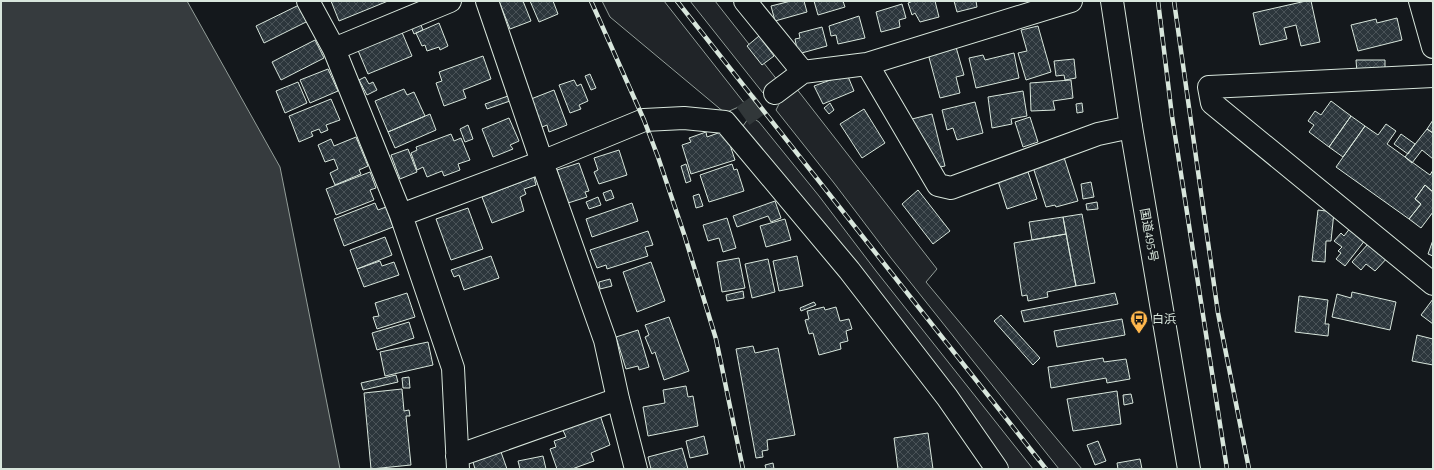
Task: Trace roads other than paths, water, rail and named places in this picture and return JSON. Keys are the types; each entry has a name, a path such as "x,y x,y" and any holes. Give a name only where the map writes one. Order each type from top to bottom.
{"main road":[{"path":"308,1 334,49 401,215 453,368 457,463 618,399"},
{"path":"334,49 450,1"},
{"path":"487,1 605,340 636,469"},
{"path":"745,1 803,72"},
{"path":"774,93 803,72 867,64 1050,4 1071,1"},
{"name":"国道495号","path":"1112,1 1131,126 1189,469"},
{"path":"1420,1 1433,47"},
{"path":"867,64 938,185 951,188 1098,134 1131,126"},
{"path":"1433,76 1209,87 1212,103 1433,284"},
{"path":"401,215 542,162 644,120 684,118 734,119 947,397 997,469"}],"tunnel":[{"path":"743,116 775,93"}],"railway":[{"path":"591,1 644,120 685,237 716,339 743,469"},
{"path":"677,1 1046,469"},
{"path":"1158,1 1172,116 1227,469"},
{"path":"1174,1 1218,313 1249,469"}],"place":[{"name":"白浜","path":"1139,334"}]}
